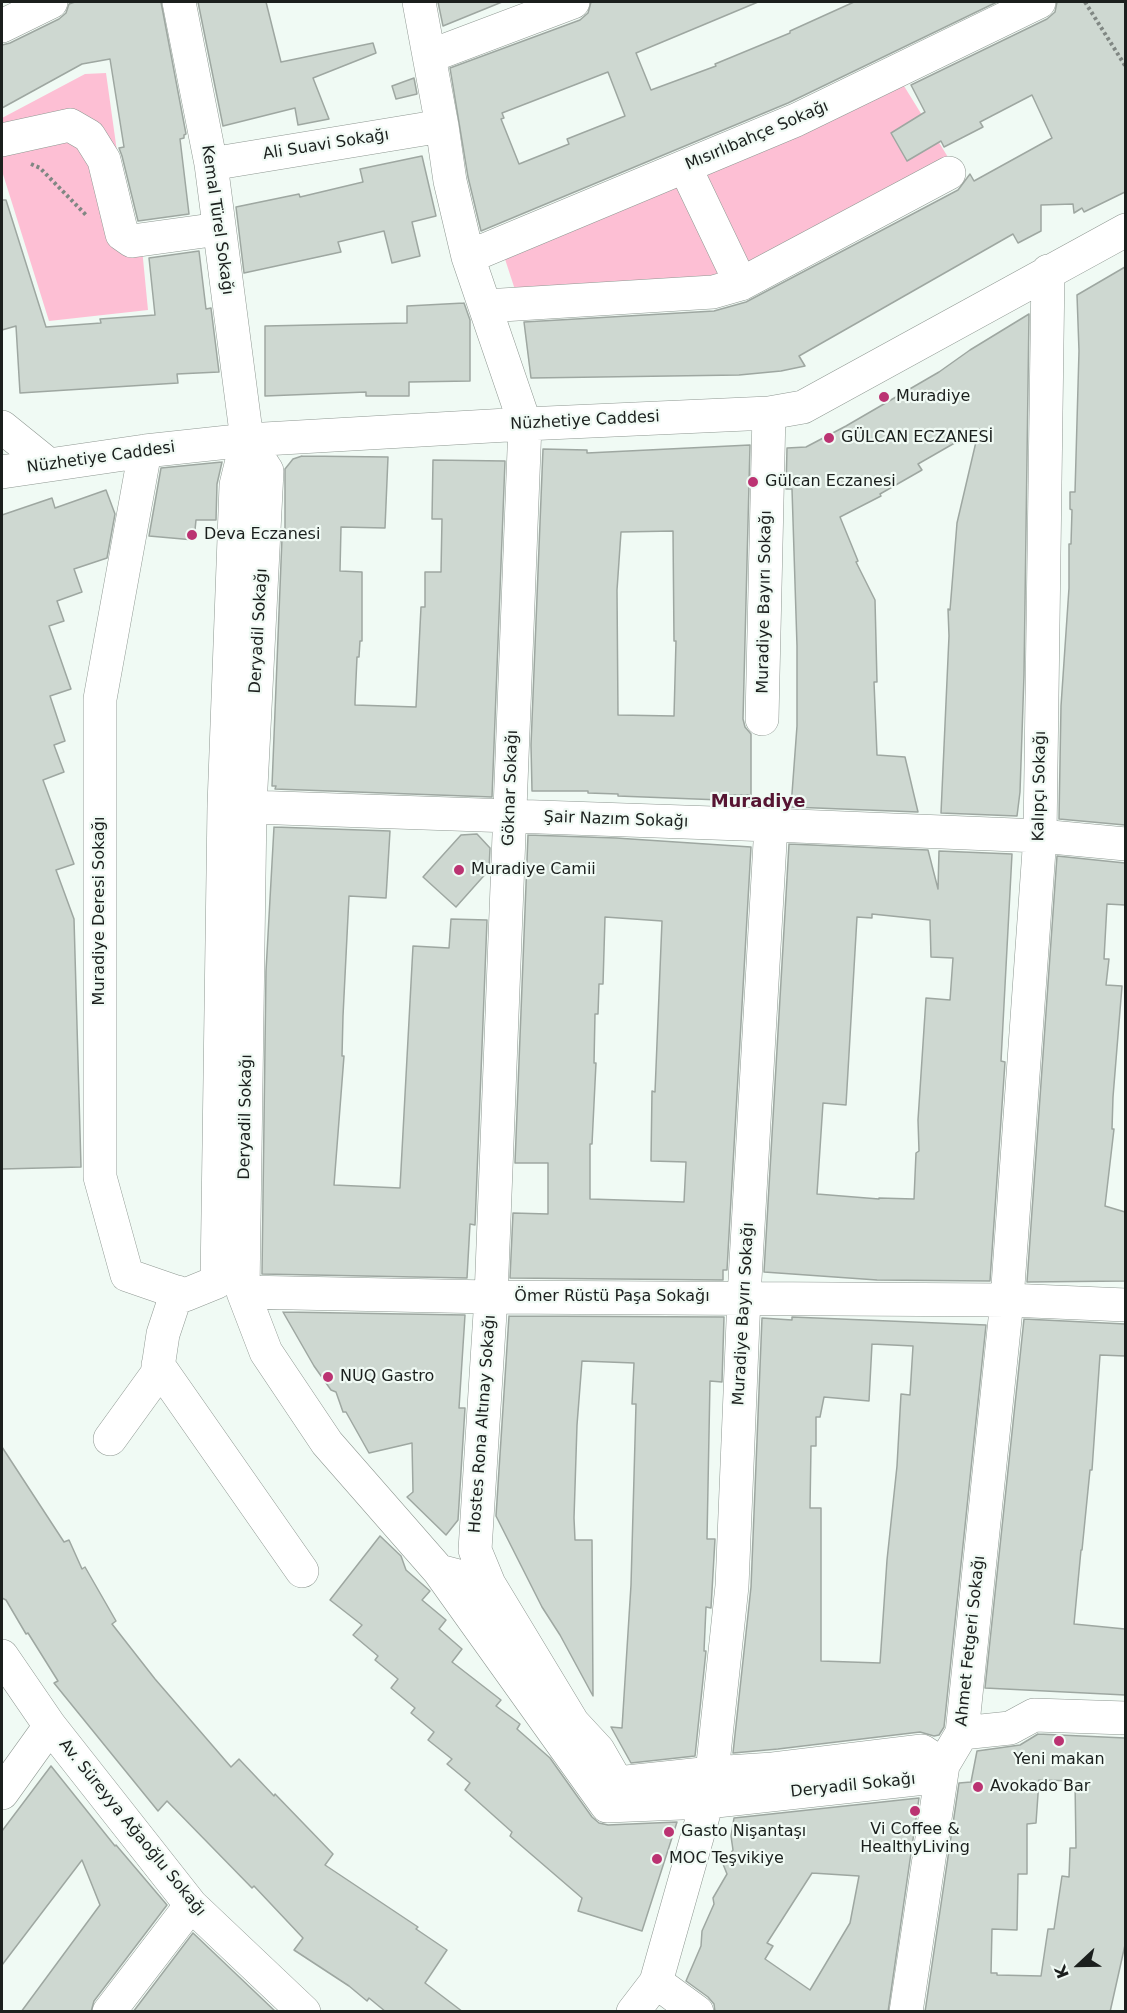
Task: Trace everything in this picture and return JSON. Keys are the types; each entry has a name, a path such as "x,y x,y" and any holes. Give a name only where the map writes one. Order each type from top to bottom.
{"street":[{"path":"2,26 51,2"},
{"name":"Kemal Türel Sokağı","path":"179,2 211,164 247,440"},
{"path":"419,2 450,181 468,257 525,424"},
{"path":"430,57 573,2"},
{"name":"Mısırlıbahçe Sokağı","path":"468,257 796,120 1040,2"},
{"path":"2,140 70,125 89,136 104,160 123,234 132,241 219,229"},
{"name":"Ali Suavi Sokağı","path":"211,164 442,126"},
{"path":"685,167 741,284"},
{"path":"485,306 713,292 741,284 949,173"},
{"name":"Nüzhetiye Caddesi","path":"2,472 145,451 247,440 769,413 803,406 1125,230"},
{"name":"Kalıpçı Sokağı","path":"1007,1300 1040,836 1048,271"},
{"name":"Muradiye Bayırı Sokağı","path":"762,719 769,413"},
{"name":"Göknar Sokağı","path":"491,1297 525,424"},
{"path":"2,427 49,465"},
{"name":"Deryadil Sokağı","path":"230,1287 267,471 247,440"},
{"name":"Deryadil Sokağı","path":"247,440 236,485 224,805 230,1287 266,1352 327,1443 439,1571 588,1757"},
{"name":"Muradiye Deresi Sokağı","path":"145,451 100,699 100,1178 127,1275 185,1295 230,1287"},
{"name":"Şair Nazım Sokağı","path":"250,807 1040,836 1125,844"},
{"name":"Muradiye Bayırı Sokağı","path":"656,1982 710,1787 732,1586 744,1297 771,825"},
{"name":"Ömer Rüstü Paşa Sokağı","path":"230,1287 491,1297 1007,1300 1125,1305"},
{"path":"110,1439 157,1374 163,1334 177,1292"},
{"name":"Hostes Rona Altınay Sokağı","path":"489,1584 475,1551 491,1297"},
{"name":"Ahmet Fetgeri Sokağı","path":"906,2012 943,1765 962,1733 1007,1300"},
{"path":"158,1365 302,1571"},
{"path":"439,1571 489,1584"},
{"name":"Deryadil Sokağı","path":"489,1584 573,1722 607,1806 710,1787 925,1778 943,1765"},
{"name":"Av. Süreyya Ağaoğlu Sokağı","path":"2,1656 50,1726 191,1905 304,2012"},
{"path":"962,1733 1010,1728 1034,1715 1125,1718"},
{"path":"2,1793 50,1726"},
{"path":"109,2012 191,1905"},
{"path":"633,2012 656,1982 697,2012"}],"path":[{"path":"1085,2 1125,67"}],"shaded area":[{"path":"106,73 128,230 140,228 148,310 49,321 2,171 2,118 85,74"},
{"path":"904,86 951,162 751,269 700,172"},
{"path":"681,184 723,273 714,283 518,299 504,256"}],"building":[{"path":"75,2 161,2 186,134 180,139 189,214 138,221 119,148 124,147 110,59 82,64 2,108 2,45 59,19 66,13 69,4"},
{"path":"198,2 266,2 281,62 373,43 376,53 313,78 329,119 298,125 295,108 223,126"},
{"path":"438,2 502,2 443,26"},
{"path":"591,2 758,2 636,53 651,90 716,66 715,64 790,33 854,2 997,2 788,103 481,231 468,177 450,68 580,20 588,13","holes":["608,72 625,116 567,139 569,144 519,164 501,119 504,118 502,113"]},
{"path":"1057,2 1125,2 1125,192 1084,212 1082,208 1074,213 1073,204 1041,205 1041,231 1018,243 1013,234 799,356 805,366 739,375 531,378 524,322 714,311 746,302 958,190 970,174 974,181 1052,138 1032,95 980,122 983,127 944,147 941,141 907,161 891,133 925,112 911,85 1047,19 1055,12"},
{"path":"414,78 417,94 396,99 392,86"},
{"path":"422,156 436,216 412,222 420,256 392,263 384,231 338,242 341,252 244,273 236,207 299,194 300,197 363,182 360,169"},
{"path":"2,200 6,200 46,327 101,323 100,319 155,315 149,258 199,251 206,309 211,308 219,372 177,374 178,383 20,393 16,326 2,330"},
{"path":"1125,267 1125,825 1059,819 1061,706 1069,588 1069,544 1071,544 1070,492 1075,492 1079,351 1077,295"},
{"path":"464,303 470,320 470,381 409,382 409,396 366,396 366,392 265,396 265,326 407,323 407,306"},
{"path":"1029,314 1024,675 1020,792 1017,816 941,813 949,636 948,609 950,610 957,523 979,429 918,464 922,470 880,494 881,496 840,517 858,561 856,562 875,600 877,682 874,682 877,755 905,757 918,812 791,807 797,726 797,646 792,489 786,489 787,448 806,447 846,426 939,372"},
{"path":"750,445 743,719 745,727 751,734 751,795 721,795 721,800 618,796 618,794 588,793 588,791 532,791 531,745 543,449 587,450 587,453","holes":["673,531 674,641 676,641 674,716 618,715 617,590 621,532"]},
{"path":"302,456 388,457 385,528 341,527 340,571 362,572 362,641 360,641 359,657 357,657 355,705 416,707 421,607 425,607 425,572 441,572 442,519 432,519 433,460 505,461 492,797 275,789 276,786 272,786 282,538 285,538 285,469 293,459"},
{"path":"222,462 217,484 216,520 196,520 194,540 149,536 161,468"},
{"path":"106,490 115,514 107,558 74,569 82,592 57,601 64,621 49,626 71,689 50,696 65,741 54,745 64,772 43,780 74,864 56,870 74,919 81,1167 2,1169 2,515 52,498 55,508"},
{"path":"274,827 390,831 386,898 349,896 343,1016 342,1056 344,1056 334,1185 400,1188 413,946 449,948 451,919 487,920 475,1225 470,1224 467,1278 262,1274 266,971"},
{"name":"Muradiye Camii","path":"477,834 490,848 489,870 456,907 423,877 461,835"},
{"path":"528,835 751,847 727,1270 723,1270 723,1280 510,1278 513,1213 548,1214 548,1163 515,1163","holes":["605,917 662,921 655,1092 652,1091 651,1161 686,1162 684,1202 590,1199 590,1144 592,1144 596,1063 594,1063 595,1014 598,1014 599,984 603,984"]},
{"path":"789,844 928,850 938,889 939,851 1012,854 1001,1061 1005,1062 990,1281 877,1280 764,1272","holes":["872,914 930,920 931,957 953,958 950,1000 926,998 918,1120 919,1151 916,1153 914,1199 879,1199 817,1194 823,1103 846,1105 857,917 872,918"]},
{"path":"1057,856 1125,863 1125,905 1107,904 1104,959 1109,959 1106,985 1122,986 1113,1097 1112,1129 1114,1129 1105,1206 1125,1212 1125,1281 1027,1282"},
{"path":"283,1312 465,1315 459,1408 465,1408 458,1520 446,1535 407,1497 413,1492 412,1443 369,1453 346,1412 343,1412 336,1392 331,1390 314,1366"},
{"path":"509,1316 724,1317 722,1382 710,1381 707,1539 715,1539 711,1608 706,1607 704,1651 706,1651 695,1756 631,1763 611,1727 622,1728 631,1585 636,1404 632,1404 634,1363 582,1361 574,1518 575,1540 592,1540 593,1696 542,1607 496,1516"},
{"path":"792,1317 986,1325 944,1727 939,1735 920,1732 733,1753 751,1587 762,1318 792,1320","holes":["872,1344 913,1346 910,1395 901,1394 880,1663 821,1661 821,1508 810,1508 811,1446 816,1446 816,1417 820,1417 824,1397 869,1401"]},
{"path":"1024,1319 1125,1324 1125,1356 1100,1355 1092,1470 1090,1470 1074,1624 1125,1629 1125,1695 985,1688"},
{"path":"2,1447 64,1542 69,1540 82,1569 85,1567 116,1621 112,1624 155,1679 231,1767 239,1759 333,1854 325,1865 418,1927 416,1929 447,1950 425,1983 463,2012 386,2012 369,1998 367,2001 349,1986 294,1950 303,1938 254,1886 252,1888 167,1801 158,1811 54,1683 58,1681 6,1600 2,1598"},
{"path":"380,1536 401,1556 406,1570 430,1591 422,1600 446,1620 439,1629 462,1649 452,1662 501,1700 496,1706 520,1724 517,1729 550,1758 592,1817 599,1823 608,1825 677,1822 642,1931 578,1911 582,1898 510,1836 512,1832 465,1790 470,1783 447,1764 452,1759 428,1740 434,1732 411,1713 415,1708 391,1688 398,1679 375,1660 378,1656 353,1635 362,1625 330,1600"},
{"path":"1038,1734 1125,1738 1125,1945 1110,2012 925,2012 959,1783 971,1782 977,1751 1020,1745","holes":["1039,1780 1075,1781 1076,1848 1070,1848 1069,1877 1062,1876 1054,1929 1048,1929 1041,1976 991,1973 992,1929 1017,1930 1018,1874 1027,1874 1027,1824 1036,1823"]},
{"path":"51,1766 115,1846 167,1905 94,2001 91,2012 21,2012 100,1905 82,1860 2,1965 2,1831"},
{"path":"919,1798 888,2012 715,2012 714,2004 708,1997 686,1981 701,1946 702,1931 714,1904 713,1898 727,1874 723,1864 733,1850 731,1836 734,1818","holes":["812,1873 859,1876 850,1923 810,1990 765,1959 773,1946 767,1943"]},
{"path":"193,1933 276,2012 133,2012"}],"place":[{"name":"Muradiye","path":"884,397"},
{"name":"GÜLCAN ECZANESİ","path":"829,438"},
{"name":"Gülcan Eczanesi","path":"753,482"},
{"name":"Deva Eczanesi","path":"192,535"},
{"name":"Muradiye Camii","path":"459,870"},
{"name":"NUQ Gastro","path":"328,1377"},
{"name":"Yeni makan","path":"1059,1741"},
{"name":"Avokado Bar","path":"978,1787"},
{"name":"Vi Coffee & HealthyLiving","path":"915,1811"},
{"name":"Gasto Nişantaşı","path":"669,1832"},
{"name":"MOC Teşvikiye","path":"657,1859"}],"district":[{"name":"Muradiye","path":"758,802"}]}
